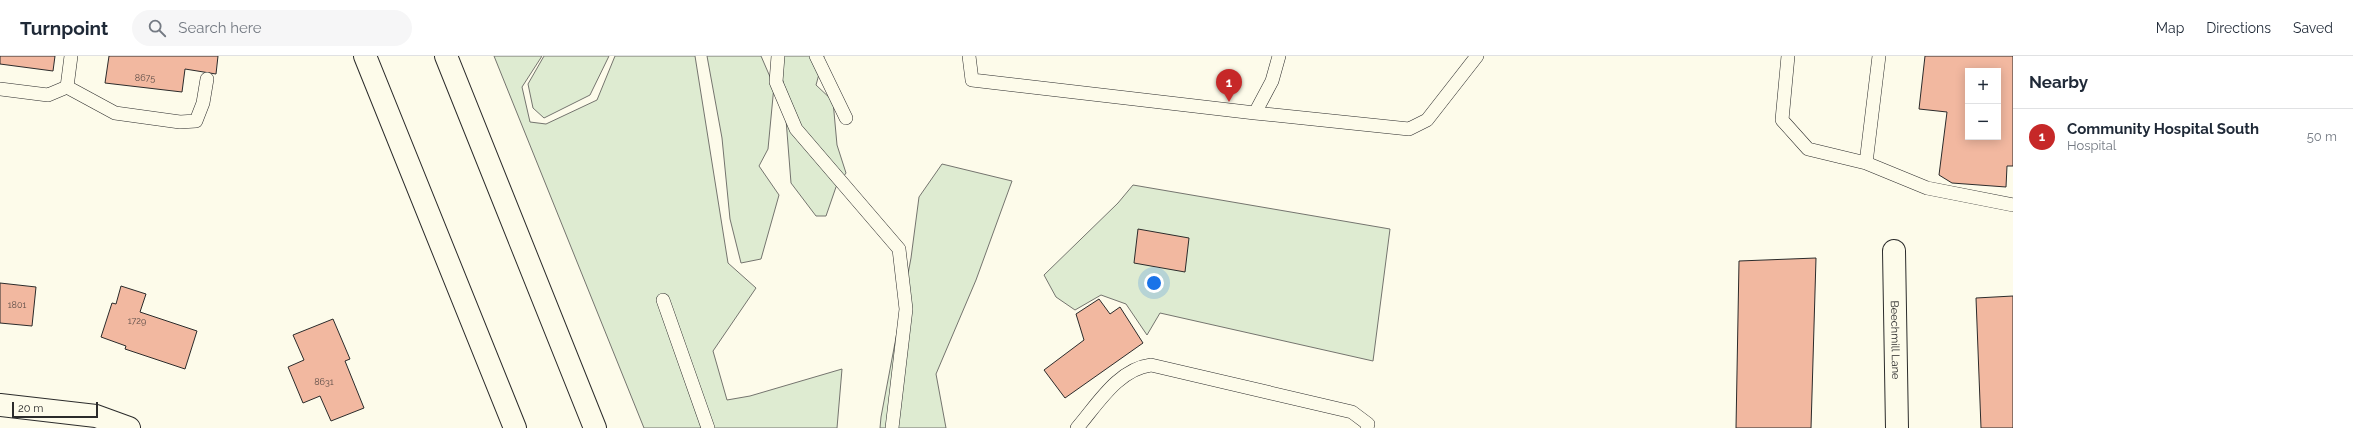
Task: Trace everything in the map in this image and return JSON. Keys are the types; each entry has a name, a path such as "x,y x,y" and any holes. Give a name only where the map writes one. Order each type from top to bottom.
{"main road":[{"path":"366,56 515,428"},
{"path":"446,56 595,428"},
{"name":"Beechmill Lane","path":"1894,251 1897,428"},
{"path":"0,405 96,416 129,428"}],"lane":[{"path":"67,87 71,56"},
{"path":"778,56 776,82 796,129 899,249 906,309 892,428"},
{"path":"816,56 846,118"},
{"path":"969,56 972,80 1255,113 1409,129 1427,120 1477,56"},
{"path":"1255,113 1272,81 1279,56"},
{"path":"1788,56 1782,120 1808,149 1866,163 1927,188 2013,205"},
{"path":"1866,163 1879,56"},
{"path":"67,87 115,113 180,122 196,121 203,104 207,79"},
{"path":"0,90 48,95 67,87"},
{"path":"663,300 708,428"},
{"path":"1077,428 1124,374 1140,366 1150,365 1352,412 1368,424 1367,428"}],"green space":[{"path":"494,56 542,56 522,87 530,122 546,124 597,100 615,56 695,56 728,263 756,288 713,351 727,400 750,396 842,369 837,428 644,428"},
{"path":"544,56 609,56 590,95 544,118 533,108 528,84"},
{"path":"707,56 761,56 774,86 768,149 759,166 779,195 761,259 741,263 730,219 722,138"},
{"path":"775,56 824,56 816,85 833,101 837,145 846,173 836,187 826,216 816,216 791,183 783,81"},
{"path":"942,164 1012,181 976,280 936,374 946,428 880,428 911,258 919,197"},
{"path":"1133,185 1390,229 1373,361 1160,313 1147,335 1126,304 1101,295 1075,310 1056,297 1044,275 1118,203"}],"building":[{"path":"0,56 55,56 53,71 0,64"},
{"path":"109,56 218,56 216,74 185,69 182,92 105,83"},
{"path":"1925,56 2013,56 2013,166 2007,166 2006,187 1952,183 1939,175 1947,112 1919,109"},
{"path":"1138,229 1189,238 1185,272 1134,263"},
{"path":"1816,258 1811,428 1736,428 1739,261"},
{"path":"0,283 36,287 32,326 0,323"},
{"path":"121,286 146,294 140,312 197,331 185,369 125,349 126,346 101,337 112,303 116,304"},
{"path":"2013,296 2013,428 1981,428 1976,298"},
{"path":"1099,299 1110,314 1120,307 1143,343 1065,398 1044,370 1084,340 1076,314"},
{"path":"333,319 350,359 345,361 364,408 331,421 320,396 303,403 288,367 304,360 293,335"}],"place":[{"name":"Community Hospital South","path":"1229,102"}]}
